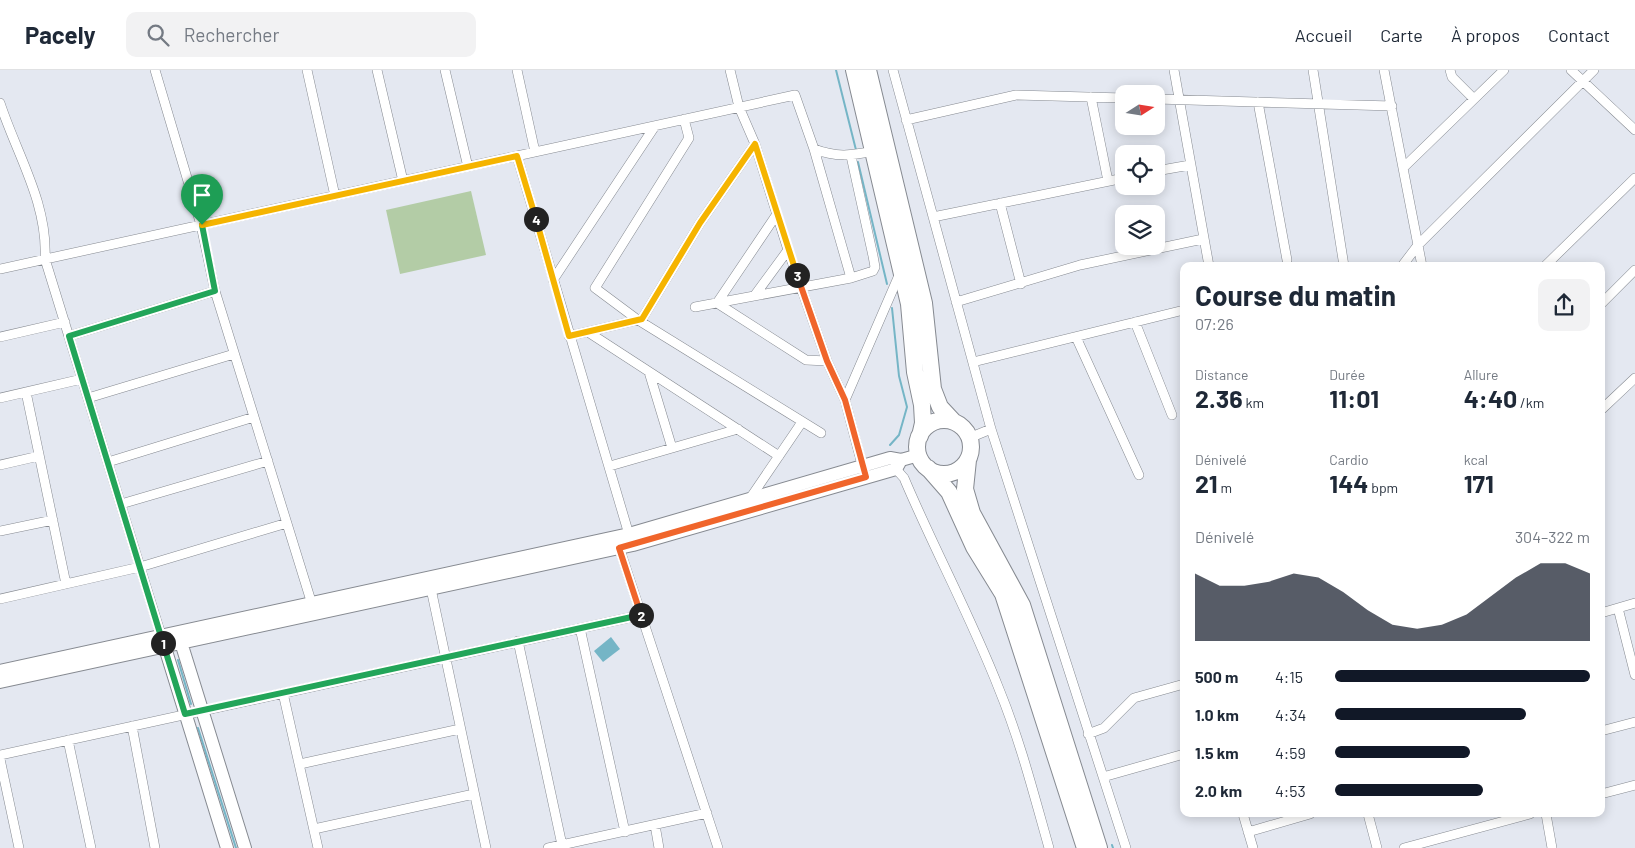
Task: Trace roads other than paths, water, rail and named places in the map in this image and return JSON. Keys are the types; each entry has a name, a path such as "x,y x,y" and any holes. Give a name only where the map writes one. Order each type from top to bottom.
{"highway":[{"path":"854,70 909,304 915,372 922,405 923,423 919,455 949,492 974,547 1002,594 1085,848"},
{"path":"868,70 924,303 932,389 940,407 954,422 963,428 969,438 971,451 968,460 965,489 972,513 988,544 1004,567 1022,605 1099,848"},
{"path":"920,436 926,427 934,422 943,420 954,422"},
{"path":"928,468 938,473 949,474 959,470 968,460"}],"street":[{"path":"155,70 202,225 215,291 311,602"},
{"path":"307,70 334,196"},
{"path":"377,70 403,181"},
{"path":"445,70 468,167"},
{"path":"517,70 535,152"},
{"path":"730,70 739,107 755,144 788,250 827,361 845,400 864,471"},
{"path":"893,70 991,429 1126,848"},
{"path":"1174,70 1208,262"},
{"path":"1313,70 1343,262"},
{"path":"1384,70 1421,262"},
{"path":"1450,70 1452,77 1474,100"},
{"path":"1403,168 1504,70"},
{"path":"1571,70 1635,130"},
{"path":"1405,262 1418,245 1594,70"},
{"path":"906,120 1016,94 1115,98"},
{"path":"0,269 795,95 814,149 851,278"},
{"path":"1091,97 1108,181"},
{"path":"1165,99 1392,106"},
{"path":"1258,102 1287,260"},
{"path":"0,103 40,207 46,241 45,259 227,848"},
{"path":"684,119 689,138 595,286 598,292 638,320 821,433"},
{"path":"553,280 655,126"},
{"path":"569,336 642,319 700,223 755,144"},
{"path":"814,149 830,155 851,156 873,151"},
{"path":"517,156 569,336 631,539"},
{"path":"695,307 851,278 873,271 875,266 851,156"},
{"path":"1165,169 1190,165"},
{"path":"1549,262 1635,178"},
{"path":"933,217 1115,180"},
{"path":"1000,203 1021,284"},
{"path":"717,303 777,214"},
{"path":"956,302 1089,263 1203,239"},
{"path":"755,295 788,250"},
{"path":"845,400 901,270"},
{"path":"1605,300 1635,270"},
{"path":"69,336 215,291"},
{"path":"717,303 806,360 827,361"},
{"path":"973,362 1180,311"},
{"path":"0,337 65,322"},
{"path":"1135,322 1172,414"},
{"path":"588,332 779,456"},
{"path":"1076,337 1139,475"},
{"path":"88,398 234,354"},
{"path":"649,372 672,448"},
{"path":"1605,406 1635,378"},
{"path":"0,398 82,379"},
{"path":"26,392 66,584"},
{"path":"108,462 254,417"},
{"path":"751,498 802,422"},
{"path":"610,466 738,429"},
{"path":"969,438 991,429"},
{"path":"631,539 751,498 898,464 919,455"},
{"path":"0,465 39,456"},
{"path":"121,504 268,461"},
{"path":"898,464 1000,690 1031,784 1049,848"},
{"path":"0,682 179,637 631,539 864,471"},
{"path":"0,531 52,520"},
{"path":"0,599 140,567 287,523"},
{"path":"617,542 718,848"},
{"path":"179,637 311,602 429,583"},
{"path":"429,583 486,848"},
{"path":"1605,612 1635,603"},
{"path":"1618,608 1635,675"},
{"path":"0,755 642,615"},
{"path":"580,628 625,832"},
{"path":"179,637 245,848"},
{"path":"0,671 162,641"},
{"path":"518,642 562,845"},
{"path":"1088,734 1104,728 1134,698 1180,685"},
{"path":"282,693 318,848"},
{"path":"1605,730 1635,722"},
{"path":"132,726 155,848"},
{"path":"300,764 460,729"},
{"path":"68,740 91,848"},
{"path":"1102,777 1180,755"},
{"path":"0,759 19,848"},
{"path":"1605,793 1635,785"},
{"path":"314,829 474,794"},
{"path":"548,848 707,813"},
{"path":"1244,817 1253,848"},
{"path":"1248,832 1300,817"},
{"path":"1369,817 1377,848"},
{"path":"1404,848 1519,817"},
{"path":"1547,817 1552,848"},
{"path":"655,825 659,848"}],"water":[{"path":"611,637 620,649 603,662 594,651"}],"waterway":[{"path":"836,70 856,150"},
{"path":"858,162 887,284"},
{"path":"890,445 899,435 907,407 899,376 892,308"},
{"path":"178,660 191,704"},
{"path":"198,728 236,848"}]}
